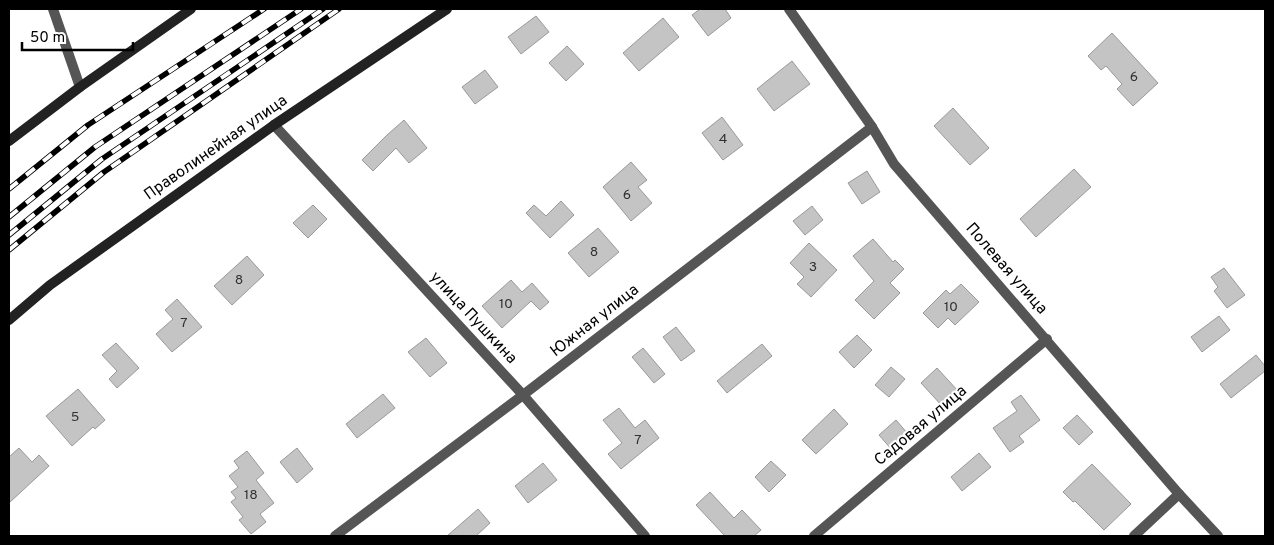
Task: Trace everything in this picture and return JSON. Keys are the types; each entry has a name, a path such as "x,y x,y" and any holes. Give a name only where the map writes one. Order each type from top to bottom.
{"main road":[{"path":"9,141 80,87 191,9"},
{"name":"Праволинейная улица","path":"9,320 50,285 274,125 447,9"}],"street":[{"path":"53,9 80,87"},
{"name":"Полевая улица","path":"789,9 872,127 894,164 1179,494 1218,536"},
{"name":"улица Пушкина","path":"274,125 524,395 644,536"},
{"name":"Южная улица","path":"334,536 524,395 872,127"},
{"name":"Садовая улица","path":"814,536 1047,339"},
{"path":"1134,536 1179,494"}],"building":[{"path":"700,9 725,9 731,18 708,36 692,15"},
{"path":"536,16 549,32 521,54 508,37"},
{"path":"663,18 679,37 639,71 623,53"},
{"path":"1112,33 1158,83 1133,106 1117,89 1122,84 1106,66 1101,70 1088,56"},
{"path":"567,46 584,64 566,81 549,63"},
{"path":"792,61 810,84 774,111 757,89"},
{"path":"485,70 498,87 475,104 462,87"},
{"path":"953,108 989,148 970,165 934,126"},
{"path":"722,117 743,145 723,160 702,133"},
{"path":"404,120 427,148 409,163 396,148 373,171 362,160"},
{"path":"631,162 647,180 638,187 652,203 631,221 603,187"},
{"path":"1074,169 1091,187 1036,237 1020,219"},
{"path":"867,171 880,192 862,204 848,183"},
{"path":"561,201 574,215 550,238 526,213 534,205 546,216"},
{"path":"313,205 327,219 308,238 293,223"},
{"path":"812,206 823,220 805,235 793,221"},
{"path":"598,228 619,252 589,277 568,253"},
{"path":"873,239 893,262 895,260 904,269 890,283 900,293 874,319 855,300 874,281 853,256"},
{"path":"809,243 837,270 811,297 797,284 804,277 790,263"},
{"path":"247,256 264,275 232,305 214,286"},
{"path":"1224,268 1245,295 1227,308 1214,291 1218,287 1211,277"},
{"path":"511,280 522,292 532,283 549,302 540,310 531,301 502,328 482,306"},
{"path":"961,284 979,302 955,325 948,318 938,328 923,313 946,290 950,294"},
{"path":"177,299 202,327 172,352 156,334 173,319 165,310"},
{"path":"1219,316 1230,330 1202,352 1191,337"},
{"path":"676,327 695,351 681,361 663,337"},
{"path":"857,335 872,350 854,368 839,352"},
{"path":"426,338 447,363 430,377 408,352"},
{"path":"116,343 139,368 117,388 109,379 117,371 102,355"},
{"path":"762,344 772,356 727,393 717,381"},
{"path":"643,348 665,374 654,383 632,357"},
{"path":"1256,355 1265,366 1265,371 1231,398 1220,384"},
{"path":"891,367 905,379 889,397 875,385"},
{"path":"937,368 959,392 943,407 921,383"},
{"path":"78,389 105,420 95,429 93,427 72,446 46,416"},
{"path":"383,394 395,408 357,438 346,424"},
{"path":"1021,395 1040,420 1019,436 1024,442 1010,452 993,428 1017,411 1011,402"},
{"path":"619,408 635,428 645,420 659,438 621,469 608,454 622,443 603,420"},
{"path":"834,409 848,424 816,454 802,440"},
{"path":"1077,415 1093,432 1079,445 1063,428"},
{"path":"896,420 909,435 892,450 879,435"},
{"path":"19,448 32,462 39,455 49,466 9,503 9,457"},
{"path":"297,448 313,469 297,483 280,462"},
{"path":"247,451 264,473 256,480 274,503 260,514 266,522 251,534 239,520 243,517 231,502 236,498 231,492 238,487 229,476 239,468 234,461"},
{"path":"979,453 991,467 962,491 951,477"},
{"path":"771,461 786,475 769,492 755,477"},
{"path":"543,463 557,480 528,503 515,486"},
{"path":"1092,464 1131,504 1104,530 1075,501 1073,502 1063,492"},
{"path":"710,492 734,518 742,510 761,530 754,536 725,536 696,505"},
{"path":"478,509 490,523 476,536 447,536"}],"railway":[{"path":"9,189 88,125 264,9"},
{"path":"9,217 95,147 301,9"},
{"path":"9,235 102,159 323,9"},
{"path":"9,250 104,172 339,9"}]}
